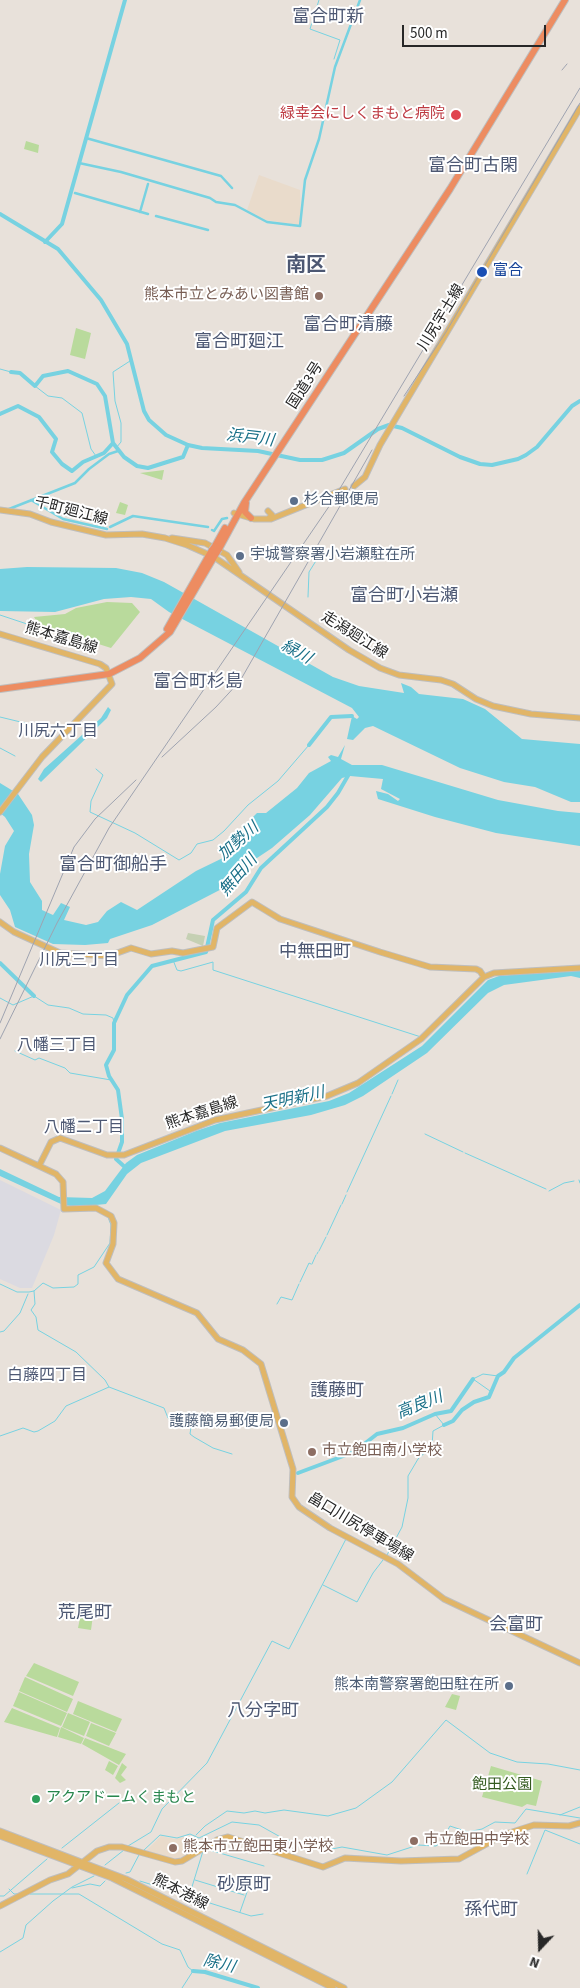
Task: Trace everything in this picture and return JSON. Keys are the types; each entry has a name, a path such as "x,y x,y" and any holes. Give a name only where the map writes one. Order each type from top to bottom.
{"highway":[{"name":"国道3号","path":"235,514 248,497 284,438 443,196 563,0"},
{"name":"国道3号","path":"0,688 108,672 146,651 160,639 173,622 235,514 269,462"},
{"path":"248,497 245,510 251,518"}],"main road":[{"name":"川尻宇土線","path":"354,486 363,480 380,445 580,108"},
{"path":"235,514 251,518 278,517 346,489"},
{"name":"千町廻江線","path":"0,510 30,514 51,522 106,535 142,534 205,543"},
{"path":"268,511 272,515 268,518"},
{"name":"千町廻江線","path":"165,538 214,553"},
{"name":"走潟廻江線","path":"205,543 227,556 241,575"},
{"name":"走潟廻江線","path":"214,553 241,575 349,650 380,668 399,675 449,682 476,699 500,708 531,714 580,718"},
{"name":"熊本嘉島線","path":"0,634 100,664 108,672 110,687 51,746 0,812"},
{"path":"0,922 14,932 60,953 109,956 131,948 154,954 170,951 183,953 213,946 214,935 219,925 252,902 280,919 430,967 476,970 480,971 484,977 494,973 580,968"},
{"name":"熊本嘉島線","path":"39,1166 51,1142 60,1138 111,1156 124,1155 215,1120 318,1099 345,1090 422,1040 484,977"},
{"path":"0,1148 39,1166"},
{"name":"畠口川尻停車場線","path":"39,1166 61,1178 65,1188 64,1209 99,1209 113,1218 112,1244 106,1263 118,1279 197,1313 218,1339 243,1350 261,1364 293,1469 292,1497 299,1507 330,1528 398,1564 444,1599 580,1662"},
{"path":"0,1906 50,1880 68,1874 105,1848 126,1848 175,1862 182,1861 218,1840 228,1837 323,1867 345,1858 459,1859 503,1835 534,1825 570,1826 580,1823"},
{"name":"熊本港線","path":"0,1831 126,1879 344,1988"},
{"name":"熊本港線","path":"0,1836 82,1863 334,1988"}],"shaded area":[{"path":"259,175 300,190 301,224 266,220 247,210"},
{"path":"0,1180 61,1210 54,1235 32,1288 20,1288 0,1279"},
{"name":"熊本市立飽田東小学校","path":"161,1836 174,1839 190,1836 199,1837 193,1839 192,1845 196,1846 196,1852 180,1861 145,1852"}],"green space":[{"path":"26,141 39,145 38,153 24,149"},
{"path":"76,328 91,333 85,359 70,355"},
{"path":"164,470 162,480 140,473"},
{"path":"120,502 128,505 125,515 116,513"},
{"path":"107,602 132,603 140,612 111,648 39,625 34,617 65,614 76,608"},
{"path":"188,933 205,936 203,946 186,939"},
{"path":"82,1608 94,1608 91,1630 78,1628"},
{"path":"34,1663 79,1682 73,1696 26,1676"},
{"path":"25,1677 73,1699 67,1712 19,1691"},
{"path":"19,1692 67,1713 61,1726 13,1706"},
{"path":"452,1694 460,1696 456,1710 445,1707"},
{"path":"78,1701 122,1719 116,1732 73,1714"},
{"path":"12,1708 60,1728 57,1737 4,1722"},
{"path":"68,1713 90,1722 84,1736 62,1727"},
{"path":"91,1723 116,1733 109,1746 86,1736"},
{"path":"61,1727 84,1738 81,1744 58,1737"},
{"path":"85,1738 126,1754 119,1765 82,1744"},
{"path":"109,1761 118,1766 113,1775 105,1770"},
{"path":"122,1763 127,1767 121,1775 126,1780 120,1783 115,1778"},
{"name":"飽田公園","path":"491,1766 542,1781 536,1806 527,1804 522,1807 482,1797"}],"water":[{"path":"27,567 116,568 142,573 164,582 333,677 359,686 404,693 401,683 411,687 419,694 463,699 485,709 522,739 580,744 580,802 571,802 535,787 504,782 460,768 373,726 365,728 353,740 347,739 352,716 357,719 359,717 352,708 169,612 151,599 131,597 104,599 55,612 0,611 0,569"},
{"path":"108,707 111,710 107,718 41,782 38,779 44,769 101,718"},
{"path":"345,745 341,759 352,765 382,765 498,800 580,813 580,846 496,833 435,817 378,799 376,791 388,794 398,801 400,799 381,789 383,779 350,776 342,778 310,815 272,848 251,862 241,879 152,925 110,939 108,943 85,945 53,944 15,927 10,910 0,895 0,874 5,846 14,831 0,813 0,783 18,794 32,815 34,825 29,854 30,882 42,901 42,910 53,915 61,903 70,907 64,920 86,925 98,922 107,911 121,902 137,910 196,871 229,855 247,840 245,834 255,824 253,817 257,813 266,813 297,788 309,773 331,761 328,757 331,755 338,757"},
{"path":"570,970 580,971 580,978 571,976 504,985 488,993 427,1053 363,1096 345,1105 311,1115 225,1131 141,1163 127,1174 106,1204 75,1207 61,1204 0,1176 0,1169 59,1197 92,1198 105,1191 126,1163 137,1155 220,1123 329,1101 349,1093 422,1046 488,980 499,976"}],"waterway":[{"path":"45,242 62,224 125,0"},
{"path":"319,0 310,29 340,40 334,59"},
{"path":"79,163 121,172 210,198 216,202 235,205 267,222 300,226 305,180 319,139 335,67 360,0"},
{"path":"86,138 221,176 232,188"},
{"path":"140,212 148,184"},
{"path":"75,193 148,214"},
{"name":"浜戸川","path":"0,214 58,249 101,300 127,344 144,411 149,420 166,435 188,445 202,448 258,451 300,460 322,460 344,453 378,429 389,425 402,428 460,457 480,464 492,465 518,459 526,455 537,447 572,406 580,401"},
{"path":"156,216 208,230"},
{"path":"116,448 121,442 121,423 115,401 113,372 130,361"},
{"path":"0,369 11,372"},
{"path":"11,372 20,373 35,386 43,376 68,371 97,384 105,396 113,443 124,457 137,466 148,468 183,457 188,445"},
{"path":"35,386 48,396 62,398 82,413 91,449 96,456"},
{"path":"0,414 18,406 39,417 56,439 52,452 62,464 72,471 83,462 104,453 113,443"},
{"path":"9,509 75,483 89,469 109,454 118,451"},
{"path":"31,500 63,519 107,529"},
{"path":"110,527 133,516 208,527"},
{"path":"212,530 214,531 222,519 227,518"},
{"path":"308,597 309,572 319,556"},
{"path":"0,615 39,628 73,633"},
{"path":"309,745 331,717 352,716"},
{"path":"0,717 33,725"},
{"path":"96,769 103,775 91,801 90,812 135,833 179,860 191,853 197,844 213,840 224,831 248,805 278,781 309,745"},
{"path":"0,748 15,756"},
{"name":"無田川","path":"127,1169 116,1159 122,1142 122,1119 118,1090 109,1076 106,1065 114,1050 114,1023 127,995 152,966 206,952 213,920 246,892 261,868 327,807 349,774"},
{"path":"173,960 177,970 181,971 213,962 213,970 421,1037"},
{"path":"0,963 34,996"},
{"path":"0,998 13,1005 34,996 48,1005 69,1008 83,1014 106,1015 113,1018 114,1023"},
{"path":"15,1051 35,1060 39,1058 65,1068 70,1073 111,1080"},
{"path":"392,1094 398,1080"},
{"path":"347,1192 391,1096"},
{"path":"425,1134 463,1152"},
{"path":"465,1153 546,1189"},
{"path":"549,1191 564,1183 574,1181"},
{"path":"342,1204 346,1195"},
{"path":"327,1235 341,1205"},
{"path":"0,1284 17,1292 34,1291 43,1283 53,1288 74,1287 78,1284 78,1275 94,1267 110,1243 111,1225 108,1217"},
{"path":"319,1251 326,1237"},
{"path":"312,1264 316,1255"},
{"path":"300,1282 309,1263 311,1264"},
{"path":"277,1304 281,1297 292,1300 299,1284"},
{"path":"0,1436 23,1428 34,1432 38,1431 55,1421 66,1406 109,1387 105,1380 76,1352 38,1330 36,1317 31,1310 35,1304 34,1291"},
{"path":"0,1332 4,1331 20,1313 28,1294"},
{"name":"高良川","path":"444,1425 453,1421 462,1410 474,1402 489,1397 498,1376 504,1372 514,1358 580,1305"},
{"name":"高良川","path":"490,1391 473,1379 483,1374 498,1376"},
{"name":"高良川","path":"298,1473 354,1452 377,1434 403,1428 435,1414 451,1411 473,1379"},
{"path":"109,1387 164,1408 168,1418 189,1425 191,1427 190,1434 194,1437 213,1448 232,1454"},
{"path":"387,1555 402,1527 408,1498 408,1476 418,1459 432,1446 433,1431 444,1425 435,1414"},
{"path":"128,1846 151,1832 162,1809 207,1763 272,1641 289,1649 346,1539"},
{"path":"323,1585 357,1602 373,1573 383,1560"},
{"path":"196,1835 205,1826 227,1811 265,1813 284,1810 328,1816 356,1808 392,1782 446,1720 490,1753 517,1762 548,1764 580,1770"},
{"path":"62,1848 119,1803"},
{"path":"560,1815 580,1807"},
{"path":"143,1851 160,1835 177,1838 190,1834 199,1838 232,1822 259,1825 284,1839 297,1842 317,1843 332,1849 342,1847 387,1855 418,1845 436,1846 441,1842 450,1826 468,1832 482,1829 495,1822 515,1823 526,1809 580,1818"},
{"path":"527,1874 545,1830 580,1844"},
{"path":"206,1849 264,1866"},
{"path":"105,1865 124,1850"},
{"path":"187,1903 203,1851"},
{"path":"126,1873 130,1872 140,1853"},
{"path":"0,1896 4,1896 47,1859"},
{"path":"240,1912 253,1875"},
{"path":"0,1952 23,1938 26,1925 53,1901 72,1887 94,1876"},
{"path":"195,1880 244,1895"},
{"path":"72,1888 90,1884 100,1886 105,1881"},
{"path":"140,1881 251,1916 263,1914"},
{"path":"9,1889 14,1894 18,1894"},
{"path":"30,1894 79,1894 162,1944 180,1950 188,1967 193,1971 182,1988"},
{"name":"除川","path":"193,1971 205,1972 258,1988"}],"railway":[{"path":"562,70 567,64"},
{"path":"0,1039 57,923 109,828 330,505 580,88"},
{"path":"404,396 446,332 580,103"},
{"path":"162,757 216,707 240,681 372,450"},
{"path":"0,1023 74,847 95,819 136,780"}],"place":[{"name":"緑幸会にしくまもと病院","path":"456,115"},
{"name":"富合","path":"482,272"},
{"name":"熊本市立とみあい図書館","path":"319,296"},
{"name":"杉合郵便局","path":"294,501"},
{"name":"宇城警察署小岩瀬駐在所","path":"240,556"},
{"name":"護藤簡易郵便局","path":"284,1423"},
{"name":"市立飽田南小学校","path":"312,1452"},
{"name":"熊本南警察署飽田駐在所","path":"509,1686"},
{"name":"アクアドームくまもと","path":"36,1799"},
{"name":"市立飽田中学校","path":"414,1841"},
{"name":"熊本市立飽田東小学校","path":"173,1848"}],"district":[{"name":"富合町新","path":"328,18"},
{"name":"富合町古閑","path":"473,167"},
{"name":"南区","path":"306,267"},
{"name":"富合町清藤","path":"348,326"},
{"name":"富合町廻江","path":"239,343"},
{"name":"富合町小岩瀬","path":"404,597"},
{"name":"富合町杉島","path":"198,683"},
{"name":"川尻六丁目","path":"58,732"},
{"name":"富合町御船手","path":"113,866"},
{"name":"中無田町","path":"315,953"},
{"name":"川尻三丁目","path":"79,961"},
{"name":"八幡三丁目","path":"57,1046"},
{"name":"八幡二丁目","path":"84,1128"},
{"name":"白藤四丁目","path":"47,1376"},
{"name":"護藤町","path":"337,1392"},
{"name":"荒尾町","path":"85,1614"},
{"name":"会富町","path":"516,1626"},
{"name":"八分字町","path":"263,1712"},
{"name":"砂原町","path":"244,1886"},
{"name":"孫代町","path":"491,1911"}],"water label":[{"name":"緑川","path":"296,653"},
{"name":"加勢川","path":"239,842"},
{"name":"天明新川","path":"293,1100"}]}
